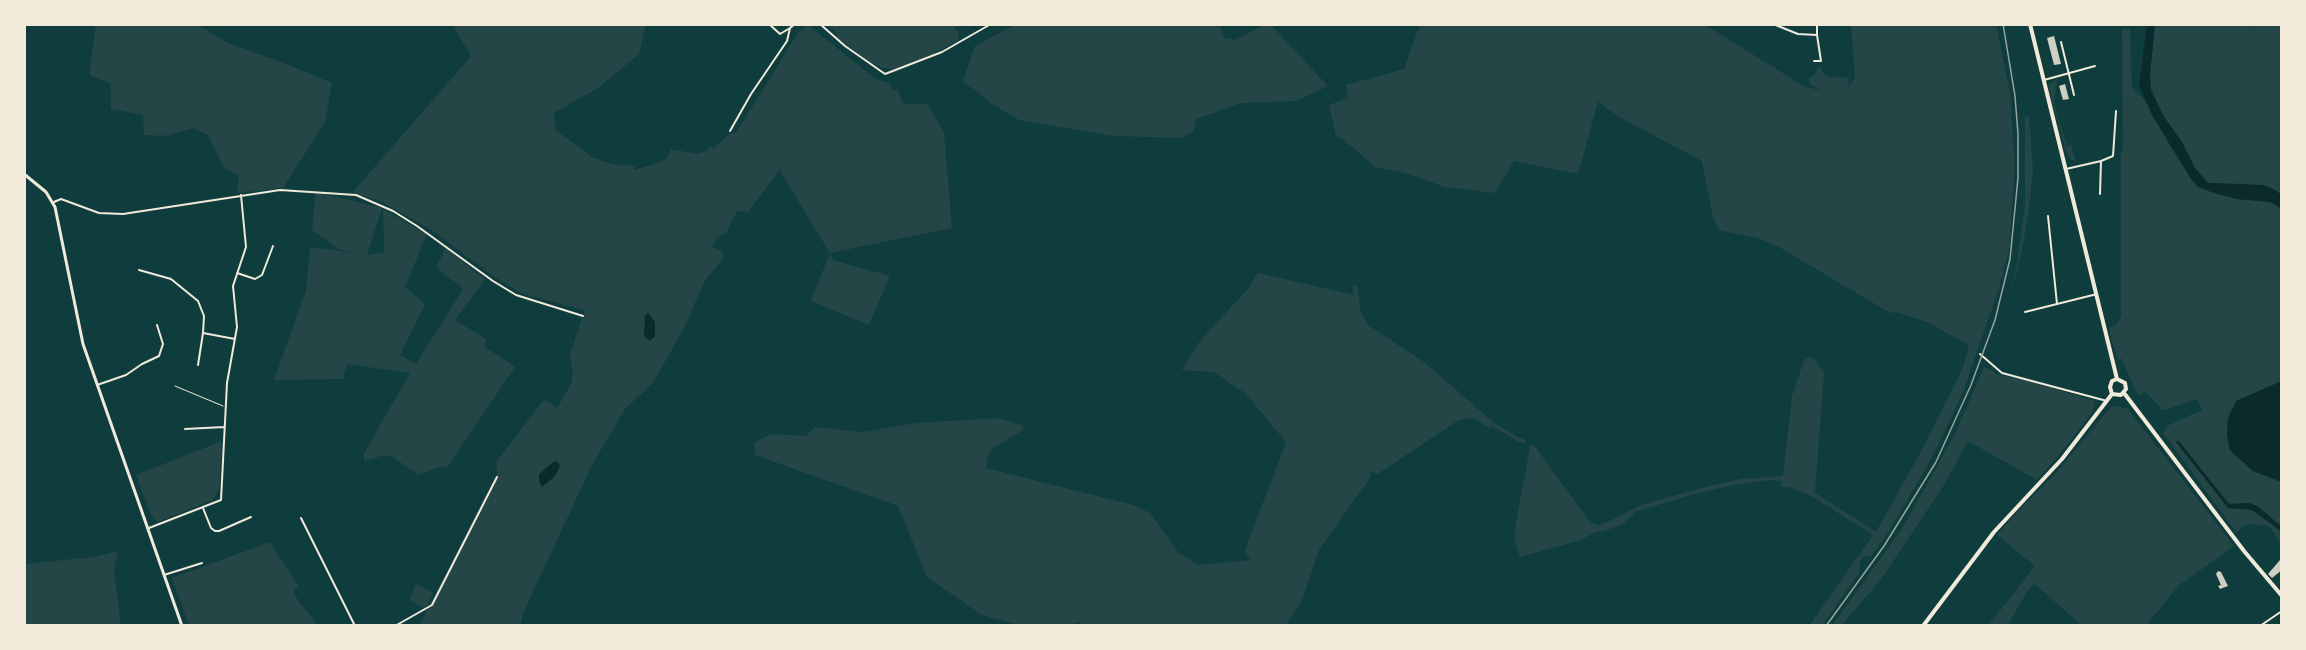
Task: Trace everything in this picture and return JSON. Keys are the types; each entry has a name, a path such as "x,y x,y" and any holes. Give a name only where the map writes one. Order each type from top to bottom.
{"main road":[{"path":"2030,24 2117,379"},
{"path":"2117,379 2125,383 2126,389 2118,396 2112,394 2109,387 2112,381 2117,379"},
{"path":"2124,393 2225,526 2282,596"},
{"path":"1923,626 1994,532 2062,459 2112,394"}],"street":[{"path":"768,24 780,34 795,24"},
{"path":"820,24 874,69 885,74 893,73 942,52 991,24"},
{"path":"1773,24 1793,33 1816,35"},
{"path":"1814,62 1821,61 1816,35 1817,24"},
{"path":"730,130 787,41 790,28"},
{"path":"2061,42 2074,95"},
{"path":"2044,80 2095,66"},
{"path":"2066,169 2113,156 2116,111"},
{"path":"2100,194 2101,161"},
{"path":"24,174 54,202 78,322 97,385 182,626"},
{"path":"54,202 61,199 99,213 123,214 280,190 356,195 393,211 516,295 583,316"},
{"path":"148,528 221,500 227,383 237,327 233,286 246,247 241,195"},
{"path":"2048,216 2057,304"},
{"path":"237,273 255,279 262,275 273,246"},
{"path":"139,270 171,279 198,301 204,316 198,365"},
{"path":"2025,312 2097,294"},
{"path":"97,385 126,375 159,356 163,350 161,333 157,325"},
{"path":"155,334 161,333"},
{"path":"203,333 235,339"},
{"path":"1980,354 2002,373 2107,401"},
{"path":"185,429 225,427"},
{"path":"395,626 432,605 497,477"},
{"path":"203,508 211,528 215,531 251,517"},
{"path":"301,518 355,626"},
{"path":"164,575 202,563"},
{"path":"2260,626 2282,610"}],"lane":[{"path":"175,386 226,408"}],"shaded area":[{"path":"96,24 197,24 228,43 332,83 325,122 283,188 239,193 237,190 239,176 225,169 208,135 194,128 164,136 144,135 143,115 111,109 111,84 89,75"},
{"path":"452,24 646,24 639,54 598,88 554,113 556,130 592,157 612,164 634,166 635,170 667,158 671,149 697,154 707,151 709,147 714,148 729,134 736,133 798,33 808,25 877,80 890,83 893,92 897,88 903,104 928,104 944,133 952,228 830,253 780,171 781,168 748,212 737,211 726,233 717,238 712,247 722,252 724,257 704,282 684,328 653,383 625,409 593,463 524,611 520,626 419,626 498,472 496,462 544,400 557,408 571,384 573,373 570,355 586,311 521,293 493,276 433,231 382,202 353,192 471,56"},
{"path":"827,24 961,24 954,27 959,34 959,40 933,54 894,69 882,68 870,62 836,37 837,34"},
{"path":"1016,24 1220,24 1224,38 1235,40 1265,24 1270,24 1328,86 1296,101 1241,103 1196,119 1194,131 1183,138 1114,136 1019,120 992,104 963,81 975,46"},
{"path":"1420,24 1704,24 1805,87 1820,90 1810,84 1809,77 1815,75 1818,67 1821,67 1823,73 1828,77 1849,78 1848,88 1855,78 1851,24 1996,24 2010,93 2015,167 2009,251 1998,291 1963,392 1933,456 1888,533 1871,556 1864,556 1860,561 1859,573 1822,626 1809,626 1873,535 1813,497 1793,488 1780,486 1782,481 1770,480 1729,486 1635,512 1624,523 1614,528 1594,533 1578,541 1520,557 1515,542 1515,528 1530,447 1532,444 1536,448 1591,523 1599,525 1641,505 1705,487 1741,479 1783,476 1792,396 1804,360 1809,356 1816,361 1824,373 1815,493 1876,532 1924,446 1962,370 1969,345 1927,322 1896,312 1890,313 1779,247 1758,238 1718,230 1713,217 1702,161 1619,117 1598,102 1578,174 1514,161 1495,193 1445,187 1405,173 1375,167 1344,140 1336,136 1329,105 1348,98 1346,85 1404,69"},
{"path":"2147,24 2155,24 2150,74 2151,91 2195,168 2208,183 2264,185 2275,190 2282,195 2282,209 2270,202 2237,199 2214,193 2198,187 2191,179 2152,115 2139,86"},
{"path":"2155,24 2244,24 2252,27 2255,24 2282,24 2282,195 2275,190 2246,184 2208,183 2195,168 2182,142 2164,117 2149,84"},
{"path":"2122,29 2130,29 2132,87 2149,105 2171,148 2198,187 2237,199 2270,202 2282,209 2282,381 2236,401 2228,418 2227,435 2229,447 2234,454 2253,471 2282,482 2282,527 2257,506 2249,503 2228,503 2178,440 2228,508 2250,509 2261,515 2282,532 2282,545 2269,526 2248,524 2236,532 2163,433 2167,426 2197,412 2203,412 2197,399 2161,411 2146,392 2138,396 2121,358 2118,361 2109,329 2117,324 2121,316"},
{"path":"2057,79 2054,104 2067,146 2071,145 2076,161 2071,160 2067,154 2049,90 2049,84"},
{"path":"2029,116 2033,171 2028,216 2021,255 2008,303 2017,263 2025,205 2025,117"},
{"path":"316,192 382,208 367,255 384,253 383,209 427,234 405,287 425,304 400,355 416,364 463,289 436,267 446,248 485,279 455,320 486,339 484,346 515,367 448,466 418,475 393,457 384,455 364,461 364,453 410,373 347,364 343,379 274,380 306,291 310,247 355,253 338,249 312,230"},
{"path":"830,253 833,260 890,276 869,325 811,301"},
{"path":"1258,273 1354,295 1352,287 1357,285 1361,313 1369,326 1424,362 1492,421 1526,440 1525,443 1519,442 1492,426 1490,429 1476,419 1468,418 1459,420 1376,475 1372,470 1369,479 1319,550 1302,601 1285,626 1087,626 1078,622 1066,626 1023,626 982,615 927,577 898,506 755,455 754,443 770,434 806,436 815,427 863,432 916,423 999,418 1022,425 1023,430 992,449 987,458 986,468 1133,505 1150,513 1178,552 1198,565 1250,560 1245,550 1286,442 1246,394 1214,372 1182,370 1200,341 1246,291"},
{"path":"648,313 655,322 655,336 650,341 644,336 645,315"},
{"path":"1984,367 1995,374 2032,382 2095,401 2092,413 2037,480 1968,441 1944,485 1882,578 1841,626 1832,626 1903,527 1955,434"},
{"path":"2282,381 2282,482 2253,471 2230,450 2227,435 2228,418 2236,401"},
{"path":"2116,406 2128,409 2234,546 2178,586 2146,626 2082,626 2035,584 2030,587 2007,626 1988,626 2035,566 1997,535 2058,471 2110,408"},
{"path":"2178,440 2228,503 2249,503 2257,506 2282,527 2282,532 2252,510 2228,508 2176,442"},
{"path":"222,441 219,489 213,500 157,522 150,513 136,475"},
{"path":"557,461 560,466 555,476 542,487 539,474"},
{"path":"270,542 299,587 294,590 295,596 318,626 189,626 172,578"},
{"path":"118,551 114,569 121,626 24,626 24,564 93,557"},
{"path":"416,583 433,593 428,605 423,608 410,600"}],"building":[{"path":"2054,36 2061,64 2054,65 2047,38"},
{"path":"2065,84 2069,99 2063,100 2059,86"},
{"path":"2280,560 2282,570 2272,578 2268,574"},
{"path":"2218,571 2221,572 2228,586 2220,589 2218,586 2221,585 2216,574"}],"railway":[{"path":"1826,626 1884,546 1936,462 1971,385 1995,320 2010,259 2018,178 2015,96 2003,24"}]}
